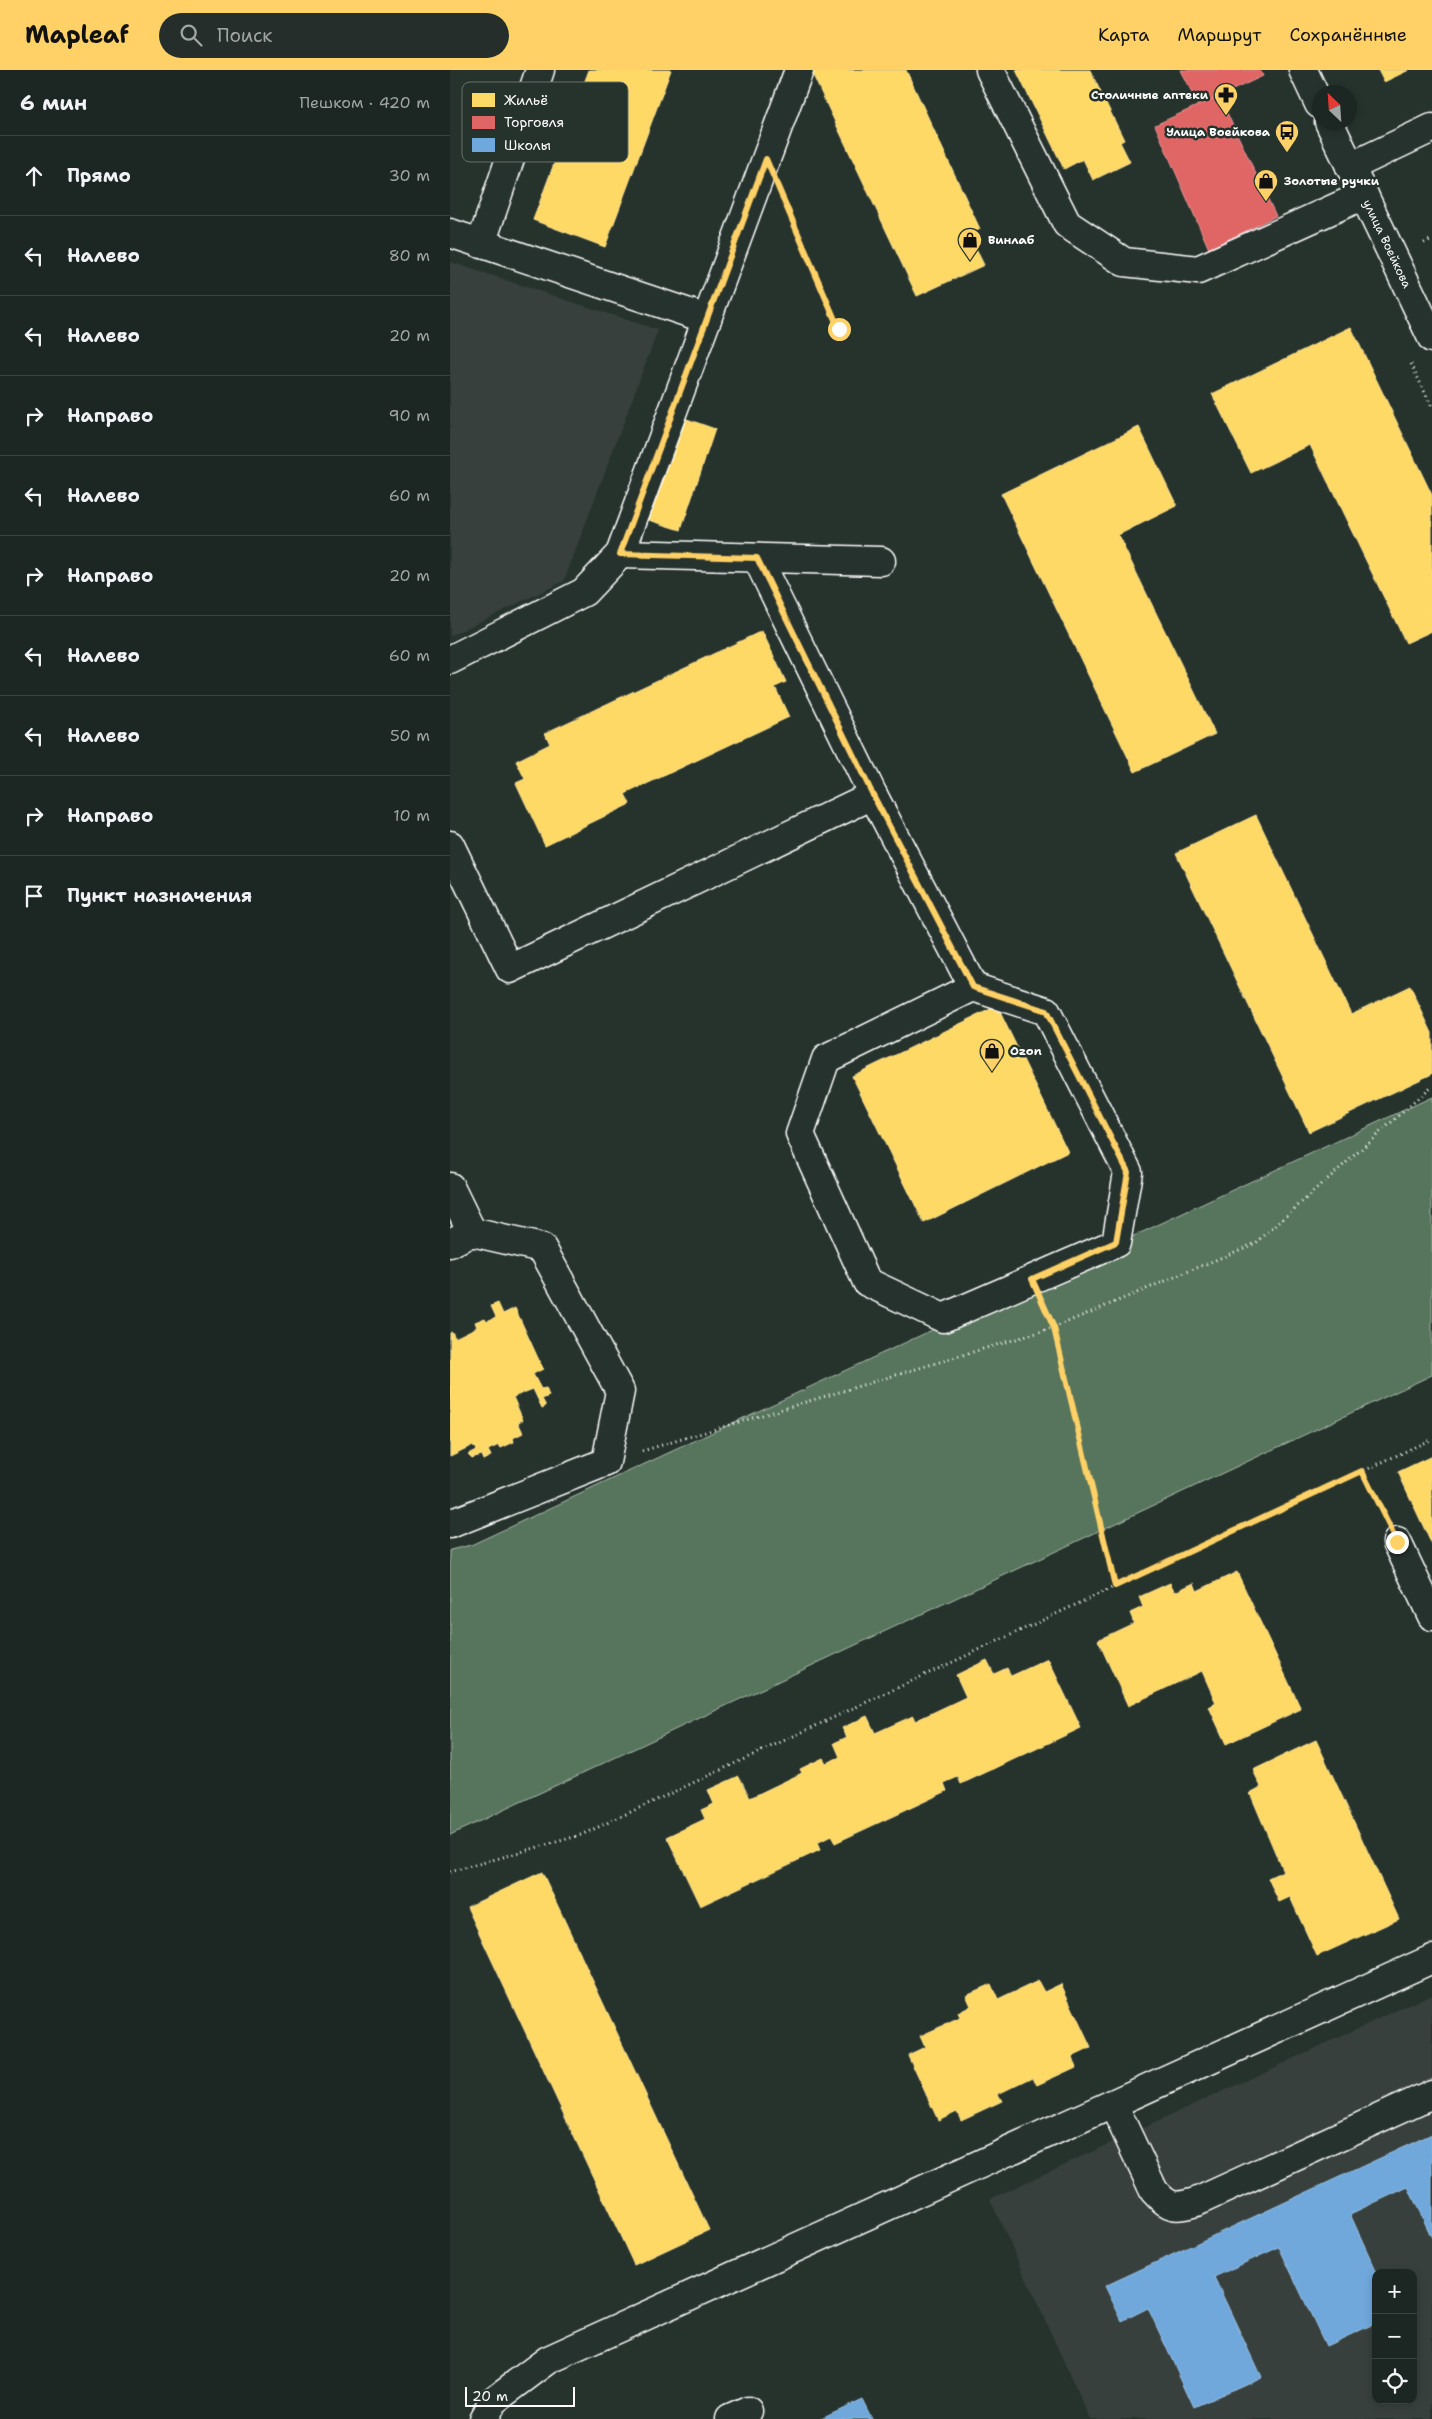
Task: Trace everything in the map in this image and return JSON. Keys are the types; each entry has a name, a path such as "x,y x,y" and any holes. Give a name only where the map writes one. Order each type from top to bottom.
{"street":[{"path":"536,82 540,70"},
{"path":"450,660 584,592 620,554 799,70"},
{"path":"990,70 1067,224 1124,262 1198,270 1364,195"},
{"path":"1303,70 1312,88"},
{"path":"1350,167 1432,128"},
{"name":"улица Воейкова","path":"1333,130 1432,338"},
{"path":"481,244 509,162"},
{"path":"450,233 707,319"},
{"path":"620,554 881,561"},
{"path":"757,558 873,795 973,987 1046,1011 1128,1172 1116,1242 943,1318 867,1282 800,1134 826,1059 973,987"},
{"path":"450,845 510,969 873,795"},
{"path":"450,1187 461,1238 542,1248 620,1391 606,1462 450,1524"},
{"path":"1397,1542 1432,1616"},
{"path":"483,2419 493,2400 548,2360 1432,1959"},
{"path":"1113,2104 1154,2191 1164,2202 1178,2207 1196,2202 1432,2094"}],"path":[{"path":"766,159 839,329"},
{"path":"1032,1279 1054,1328 1115,1586"},
{"path":"450,1872 581,1835 1432,1439"},
{"path":"1362,1471 1397,1542"}],"shaded area":[{"path":"450,262 658,330 564,581 450,636"},
{"path":"1432,1994 1432,2419 1090,2419 990,2199"}],"green space":[{"path":"1432,1097 1432,1375 450,1835 450,1550 471,1545"}],"building: Жильё":[{"path":"589,70 671,70 605,247 533,220 555,162 628,162 628,82 585,82"},
{"path":"906,70 980,229 969,235 984,265 917,296 811,71"},
{"path":"1016,70 1090,70 1124,140 1120,142 1130,162 1093,180 1083,159 1064,169"},
{"path":"1378,70 1409,70 1384,82"},
{"path":"1351,327 1432,495 1432,631 1406,643 1310,445 1251,473 1212,394"},
{"path":"684,418 715,429 681,530 649,520"},
{"path":"1139,427 1177,506 1118,535 1215,734 1135,772 1001,494"},
{"path":"762,631 786,682 775,687 789,717 625,794 630,804 545,845 516,783 525,779 516,761 550,744 545,733"},
{"path":"1256,815 1351,1014 1410,986 1432,1033 1432,1074 1309,1132 1176,853"},
{"path":"997,1006 1068,1152 924,1223 852,1076"},
{"path":"498,1303 503,1314 515,1308 543,1369 533,1374 541,1389 546,1388 549,1396 542,1399 546,1406 542,1408 533,1389 513,1397 523,1420 518,1422 523,1433 513,1438 514,1442 501,1448 499,1445 488,1450 491,1456 483,1460 481,1455 472,1458 468,1454 476,1450 473,1445 450,1456 450,1333 452,1332 455,1338 477,1327 475,1322 485,1318 487,1321 496,1317 491,1306"},
{"path":"1432,1456 1432,1545 1398,1472"},
{"path":"1237,1572 1301,1709 1226,1744 1209,1707 1216,1703 1202,1671 1128,1706 1098,1640 1134,1623 1130,1613 1143,1607 1139,1597 1170,1583 1175,1592 1194,1583 1197,1591"},
{"path":"1048,1659 1081,1728 961,1784 958,1777 944,1783 947,1791 835,1843 831,1836 817,1843 820,1850 700,1906 667,1837 705,1819 701,1810 714,1804 708,1790 739,1776 750,1798 802,1773 800,1769 823,1758 826,1763 840,1757 834,1743 847,1737 842,1728 867,1716 875,1733 913,1716 915,1721 966,1697 956,1675 987,1660 994,1674 1007,1668 1011,1676"},
{"path":"1316,1740 1399,1919 1317,1956 1290,1897 1279,1902 1268,1878 1283,1871 1250,1793 1261,1787 1253,1770"},
{"path":"542,1872 709,2230 634,2265 467,1907"},
{"path":"1038,1981 1044,1992 1061,1984 1091,2048 1072,2057 1076,2067 1037,2085 1033,2077 998,2094 1002,2101 961,2120 957,2111 938,2120 908,2055 925,2047 920,2036 960,2018 958,2013 971,2006 966,1995 991,1984 998,2000"}],"building: Торговля":[{"path":"1181,70 1260,70 1263,76 1198,106"},
{"path":"1219,96 1276,216 1209,249 1155,125"}],"building: Школы":[{"path":"1432,2134 1432,2238 1408,2187 1350,2214 1375,2269 1372,2269 1372,2325 1326,2346 1279,2247 1214,2277 1261,2377 1194,2407 1148,2308 1122,2321 1105,2286"},
{"path":"862,2399 872,2419 819,2419"}],"place":[{"name":"Столичные аптеки","path":"1226,116"},
{"name":"Улица Воейкова","path":"1287,153"},
{"name":"Золотые ручки","path":"1266,202"},
{"name":"Винлаб","path":"970,261"},
{"name":"Ozon","path":"992,1072"}],"route":[{"path":"839,329 766,159 620,554 757,558 873,795 973,987 1046,1011 1128,1172 1116,1242 1032,1279 1054,1328 1115,1586 1362,1471 1397,1542"}]}
